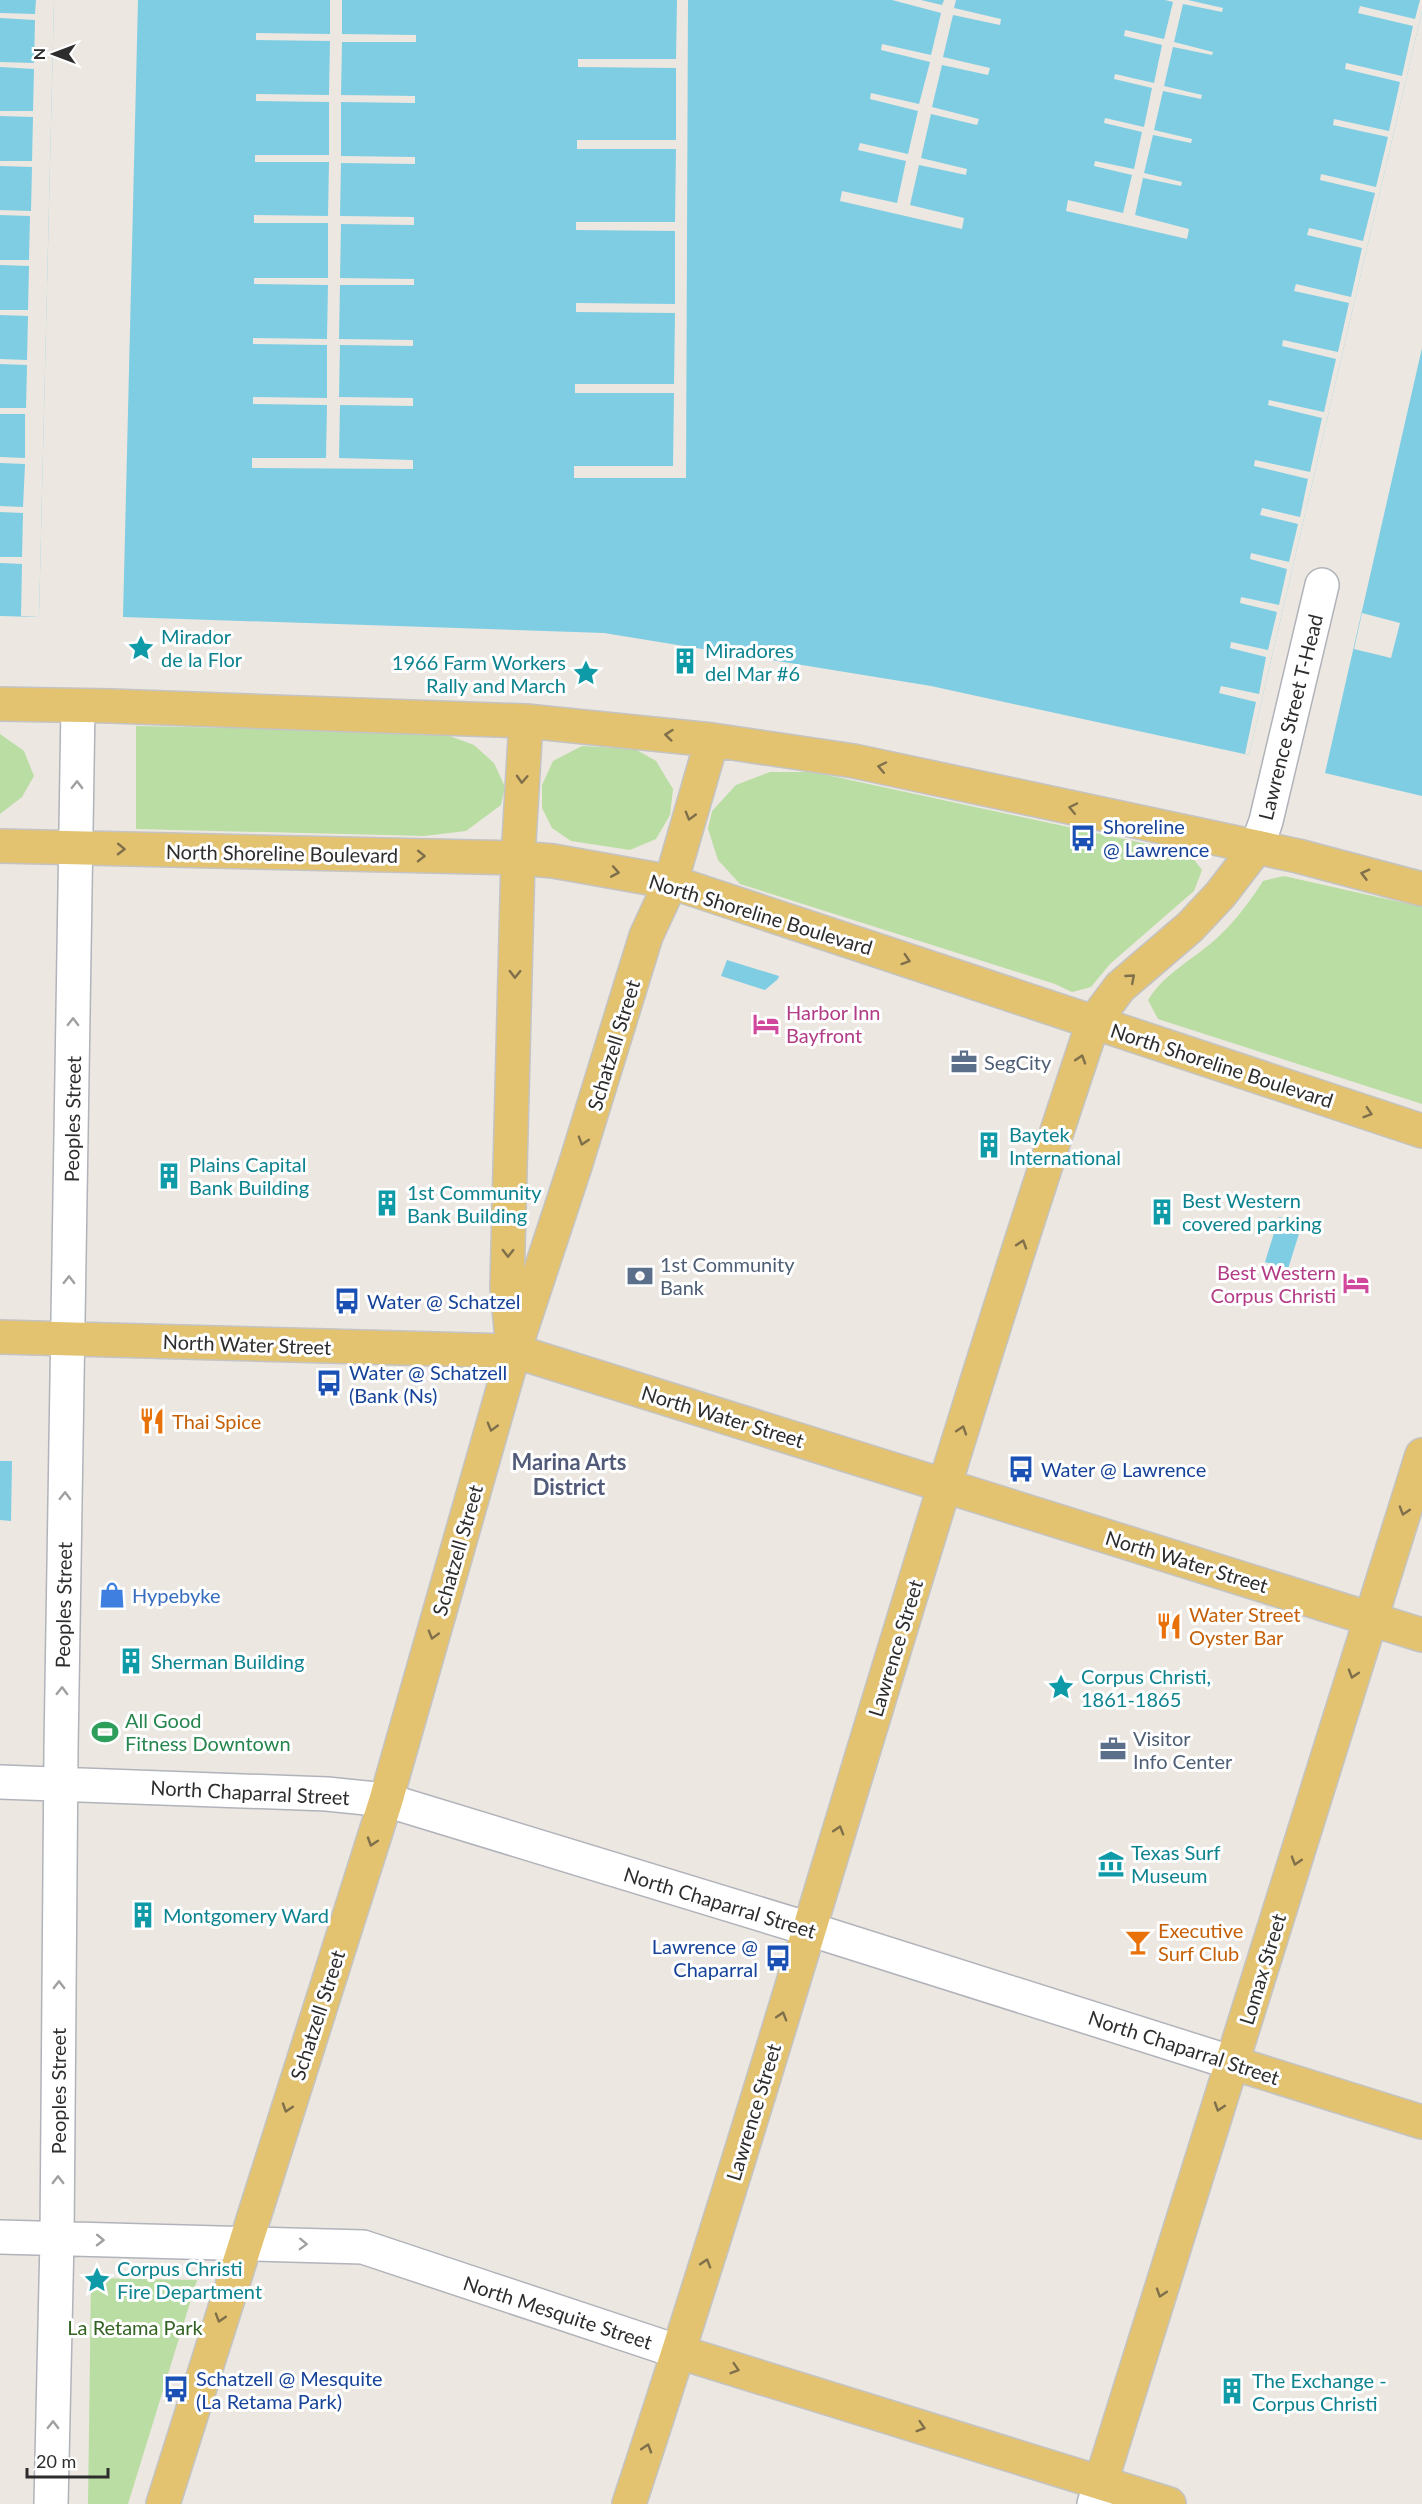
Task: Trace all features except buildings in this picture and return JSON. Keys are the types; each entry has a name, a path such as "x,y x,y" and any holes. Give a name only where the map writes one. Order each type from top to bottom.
{"main road":[{"path":"0,704 526,721 712,740 854,762 1257,847 1422,889"},
{"name":"Schatzell Street","path":"514,1351 507,1287 518,858 526,721"},
{"name":"Schatzell Street","path":"163,2504 244,2242 386,1800 514,1351 575,1166 646,936 671,882 712,740"},
{"name":"North Shoreline Boulevard","path":"0,846 518,858 553,861 671,882 1422,1131"},
{"name":"Lawrence Street","path":"629,2504 679,2352 944,1486 1093,1023 1120,987 1190,927 1205,911 1257,847"},
{"name":"North Water Street","path":"0,1337 514,1351 1422,1635"},
{"name":"Lomax Street","path":"1097,2493 1422,1455"},
{"name":"North Chaparral Street","path":"1233,2063 1422,2122"},
{"name":"North Mesquite Street","path":"679,2352 1097,2493 1169,2504"}],"street":[{"name":"Lawrence Street T-Head","path":"1257,847 1266,821 1322,585"},
{"name":"Peoples Street","path":"51,2504 57,2238 60,1783 78,706"},
{"name":"North Chaparral Street","path":"0,1782 327,1794 386,1800 809,1929 1233,2063"},
{"name":"North Mesquite Street","path":"0,2237 363,2247 679,2352"}],"green space":[{"path":"136,726 439,732 474,745 494,763 505,787 501,805 466,831 424,836 136,829"},
{"path":"0,734 24,751 34,776 22,797 0,814"},
{"path":"582,746 635,749 656,761 673,789 670,815 656,839 630,850 571,841 552,828 542,808 542,785 553,761"},
{"path":"770,772 813,772 1189,853 1202,870 1194,891 1110,964 1091,987 1072,992 1055,984 740,884 718,860 708,829 712,811 736,785"},
{"path":"1284,876 1422,907 1422,1104 1158,1019 1148,1000 1155,990 1226,929 1243,910 1263,881"},
{"name":"La Retama Park","path":"91,2278 197,2280 128,2504 88,2504"}],"water":[{"path":"0,0 54,0 39,617 0,616"},
{"path":"138,0 1422,0 1422,11 1249,755 931,686 604,633 123,617"},
{"path":"1422,348 1422,796 1325,773"},
{"path":"727,960 779,976 778,979 765,990 721,976"},
{"path":"1279,1217 1302,1224 1288,1269 1265,1262"},
{"path":"0,1461 12,1461 11,1521 0,1520"}],"pier":[{"path":"36,0 54,0 39,617 21,616 22,564 0,563 0,557 22,557 23,513 0,512 0,506 23,507 25,464 0,463 0,457 25,458 25,414 0,414 0,408 26,408 27,365 0,364 0,359 27,360 28,316 0,315 0,310 28,310 29,266 0,265 0,260 29,260 30,216 0,215 0,210 31,211 32,167 0,166 0,161 32,161 33,117 0,116 0,111 33,111 34,69 0,67 0,62 34,63 35,20 0,18 0,13 35,14"},
{"path":"330,0 342,0 342,34 416,35 416,42 342,42 341,95 415,96 415,103 341,102 341,156 415,157 415,164 341,163 340,216 414,217 414,225 341,224 340,278 414,279 414,285 340,285 339,339 413,340 413,346 340,345 339,397 413,398 413,406 340,405 339,458 413,460 413,469 252,468 252,458 326,458 327,405 253,404 253,397 327,398 327,345 253,344 253,338 327,339 328,285 254,284 254,278 328,278 328,223 254,223 254,215 328,216 329,162 255,162 255,155 329,155 329,102 256,101 256,94 329,95 330,41 256,40 256,33 330,34"},
{"path":"677,0 688,0 686,478 574,478 574,466 673,466 674,393 575,393 575,384 674,384 675,313 576,312 576,303 675,304 675,231 576,230 576,222 675,222 676,149 577,149 577,140 676,140 676,68 578,67 578,59 676,59"},
{"path":"892,0 921,0 942,5 944,0 956,0 954,8 1001,19 1000,25 953,15 943,57 990,68 988,75 942,65 932,107 979,119 977,125 931,114 921,158 967,169 966,175 919,165 910,205 964,218 962,229 840,201 842,191 897,203 906,161 858,150 860,143 908,154 918,111 870,99 871,93 919,104 930,62 881,50 882,44 931,55 941,13"},
{"path":"1165,0 1188,0 1223,8 1222,12 1183,4 1174,42 1213,52 1212,55 1173,47 1164,86 1202,95 1201,99 1163,91 1154,130 1192,139 1191,143 1153,135 1144,173 1182,182 1181,186 1143,178 1135,215 1189,229 1187,239 1066,211 1068,200 1123,213 1132,175 1094,166 1095,161 1134,169 1142,132 1104,123 1105,118 1144,127 1152,88 1114,79 1115,74 1154,83 1162,45 1124,36 1125,30 1164,39 1173,2"},
{"path":"1420,0 1422,0 1422,11 1249,755 1245,754 1256,702 1219,693 1221,686 1259,694 1266,657 1230,648 1231,642 1268,650 1277,612 1240,603 1241,597 1279,605 1287,569 1250,559 1251,553 1289,562 1298,524 1260,515 1262,508 1300,517 1308,479 1254,466 1255,460 1310,472 1322,418 1268,405 1269,400 1324,412 1336,359 1282,346 1283,340 1338,352 1349,303 1294,291 1296,284 1351,297 1362,248 1307,235 1309,228 1363,241 1375,193 1320,180 1321,174 1376,187 1388,137 1333,125 1334,119 1389,131 1400,82 1345,69 1346,63 1402,76 1413,26 1358,13 1360,6 1415,19"},
{"path":"1362,613 1400,623 1391,658 1354,649"}],"place":[{"name":"Mirador de la Flor","path":"141,648"},
{"name":"Miradores del Mar #6","path":"685,661"},
{"name":"1966 Farm Workers Rally and March","path":"586,673"},
{"name":"Shoreline @ Lawrence","path":"1083,838"},
{"name":"Harbor Inn Bayfront","path":"766,1024"},
{"name":"SegCity","path":"964,1062"},
{"name":"Baytek International","path":"989,1145"},
{"name":"Plains Capital Bank Building","path":"169,1176"},
{"name":"1st Community Bank Building","path":"387,1203"},
{"name":"Best Western covered parking","path":"1162,1212"},
{"name":"1st Community Bank","path":"640,1276"},
{"name":"Best Western Corpus Christi","path":"1356,1283"},
{"name":"Water @ Schatzel","path":"347,1301"},
{"name":"Water @ Schatzell (Bank (Ns)","path":"329,1383"},
{"name":"Thai Spice","path":"152,1421"},
{"name":"Water @ Lawrence","path":"1021,1469"},
{"name":"Hypebyke","path":"112,1595"},
{"name":"Water Street Oyster Bar","path":"1169,1626"},
{"name":"Sherman Building","path":"131,1661"},
{"name":"Corpus Christi, 1861-1865","path":"1061,1687"},
{"name":"All Good Fitness Downtown","path":"105,1732"},
{"name":"Visitor Info Center","path":"1113,1749"},
{"name":"Texas Surf Museum","path":"1111,1864"},
{"name":"Montgomery Ward","path":"143,1915"},
{"name":"Executive Surf Club","path":"1138,1942"},
{"name":"Lawrence @ Chaparral","path":"778,1958"},
{"name":"Corpus Christi Fire Department","path":"97,2280"},
{"name":"Schatzell @ Mesquite (La Retama Park)","path":"176,2389"},
{"name":"The Exchange - Corpus Christi","path":"1232,2391"}],"district":[{"name":"Marina Arts District","path":"569,1474"}]}
